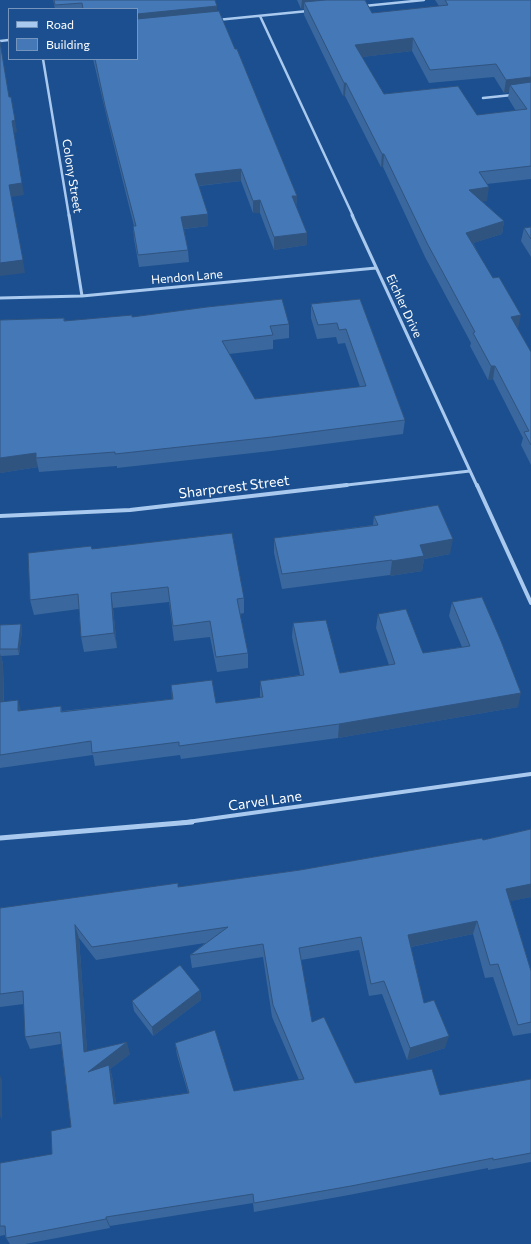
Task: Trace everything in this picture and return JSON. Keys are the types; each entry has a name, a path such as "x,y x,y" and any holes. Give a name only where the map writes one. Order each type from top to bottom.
{"street":[{"path":"363,6 424,0"},
{"path":"210,21 316,10"},
{"name":"Eichler Drive","path":"260,16 531,603"},
{"name":"Colony Street","path":"43,60 82,296"},
{"path":"483,98 517,94"},
{"name":"Hendon Lane","path":"0,298 82,296 376,268"},
{"name":"Sharpcrest Street","path":"0,516 130,510 470,471"},
{"name":"Carvel Lane","path":"0,838 195,822 531,774"}],"building":[{"path":"54,0 215,0 217,6 138,14 138,8 83,8 82,3 55,5"},
{"path":"325,0 365,0 372,13 448,5 445,0 531,0 531,77 506,80 496,64 430,70 413,38 355,45 384,94 458,86 477,115 527,109 510,85 531,82 531,166 479,172 489,187 469,190 504,221 466,233 493,278 499,277 521,315 511,317 531,352 531,445 524,432 529,431 495,366 491,366 473,333 475,332 427,243 384,154 382,154 346,83 344,83 304,2"},
{"path":"219,11 235,49 237,49 297,196 292,196 307,233 274,237 260,200 253,201 241,169 195,174 208,214 181,217 188,250 138,255 133,226 136,226 105,106 95,60 138,60 138,19"},
{"path":"0,42 9,97 11,97 15,120 12,121 22,183 9,185 23,260 0,263"},
{"path":"531,227 531,239 524,228"},
{"path":"282,299 289,324 270,326 273,335 222,341 255,399 366,386 346,329 339,330 337,323 318,325 311,304 360,299 405,420 272,437 115,454 115,452 36,458 36,453 0,458 0,320 64,318 64,321 132,315 132,317"},
{"path":"438,505 453,539 420,545 424,556 282,574 274,538 378,525 374,516"},
{"path":"232,533 244,598 237,599 248,653 216,657 210,621 173,626 168,587 111,593 114,633 81,637 78,594 30,600 28,553 91,546 92,549"},
{"path":"482,597 521,693 339,724 179,746 179,742 92,753 91,741 0,755 0,702 18,700 18,711 61,706 61,712 173,699 171,685 212,680 216,703 263,697 260,681 304,675 293,623 326,620 340,673 395,664 378,614 406,609 423,653 470,646 452,602"},
{"path":"21,624 18,649 0,649 0,625"},
{"path":"531,829 531,884 506,889 531,971 531,1022 518,1025 498,964 490,965 477,921 408,935 424,1003 434,1000 449,1036 410,1048 384,981 371,984 361,937 299,948 312,1022 324,1017 355,1083 432,1069 440,1095 531,1079 531,1153 493,1160 493,1158 351,1186 254,1203 253,1194 106,1217 106,1219 6,1238 5,1226 0,1226 0,1163 52,1154 51,1131 71,1127 60,1032 25,1037 23,991 0,994 0,908 178,883 178,887 300,870 482,838 483,840","holes":["75,925 92,947 228,927 190,955 263,944 273,1005 304,1079 234,1091 215,1030 175,1043 189,1093 114,1104 109,1065 88,1072 127,1042 84,1052"]},
{"path":"180,965 200,990 152,1027 132,1001"}]}
